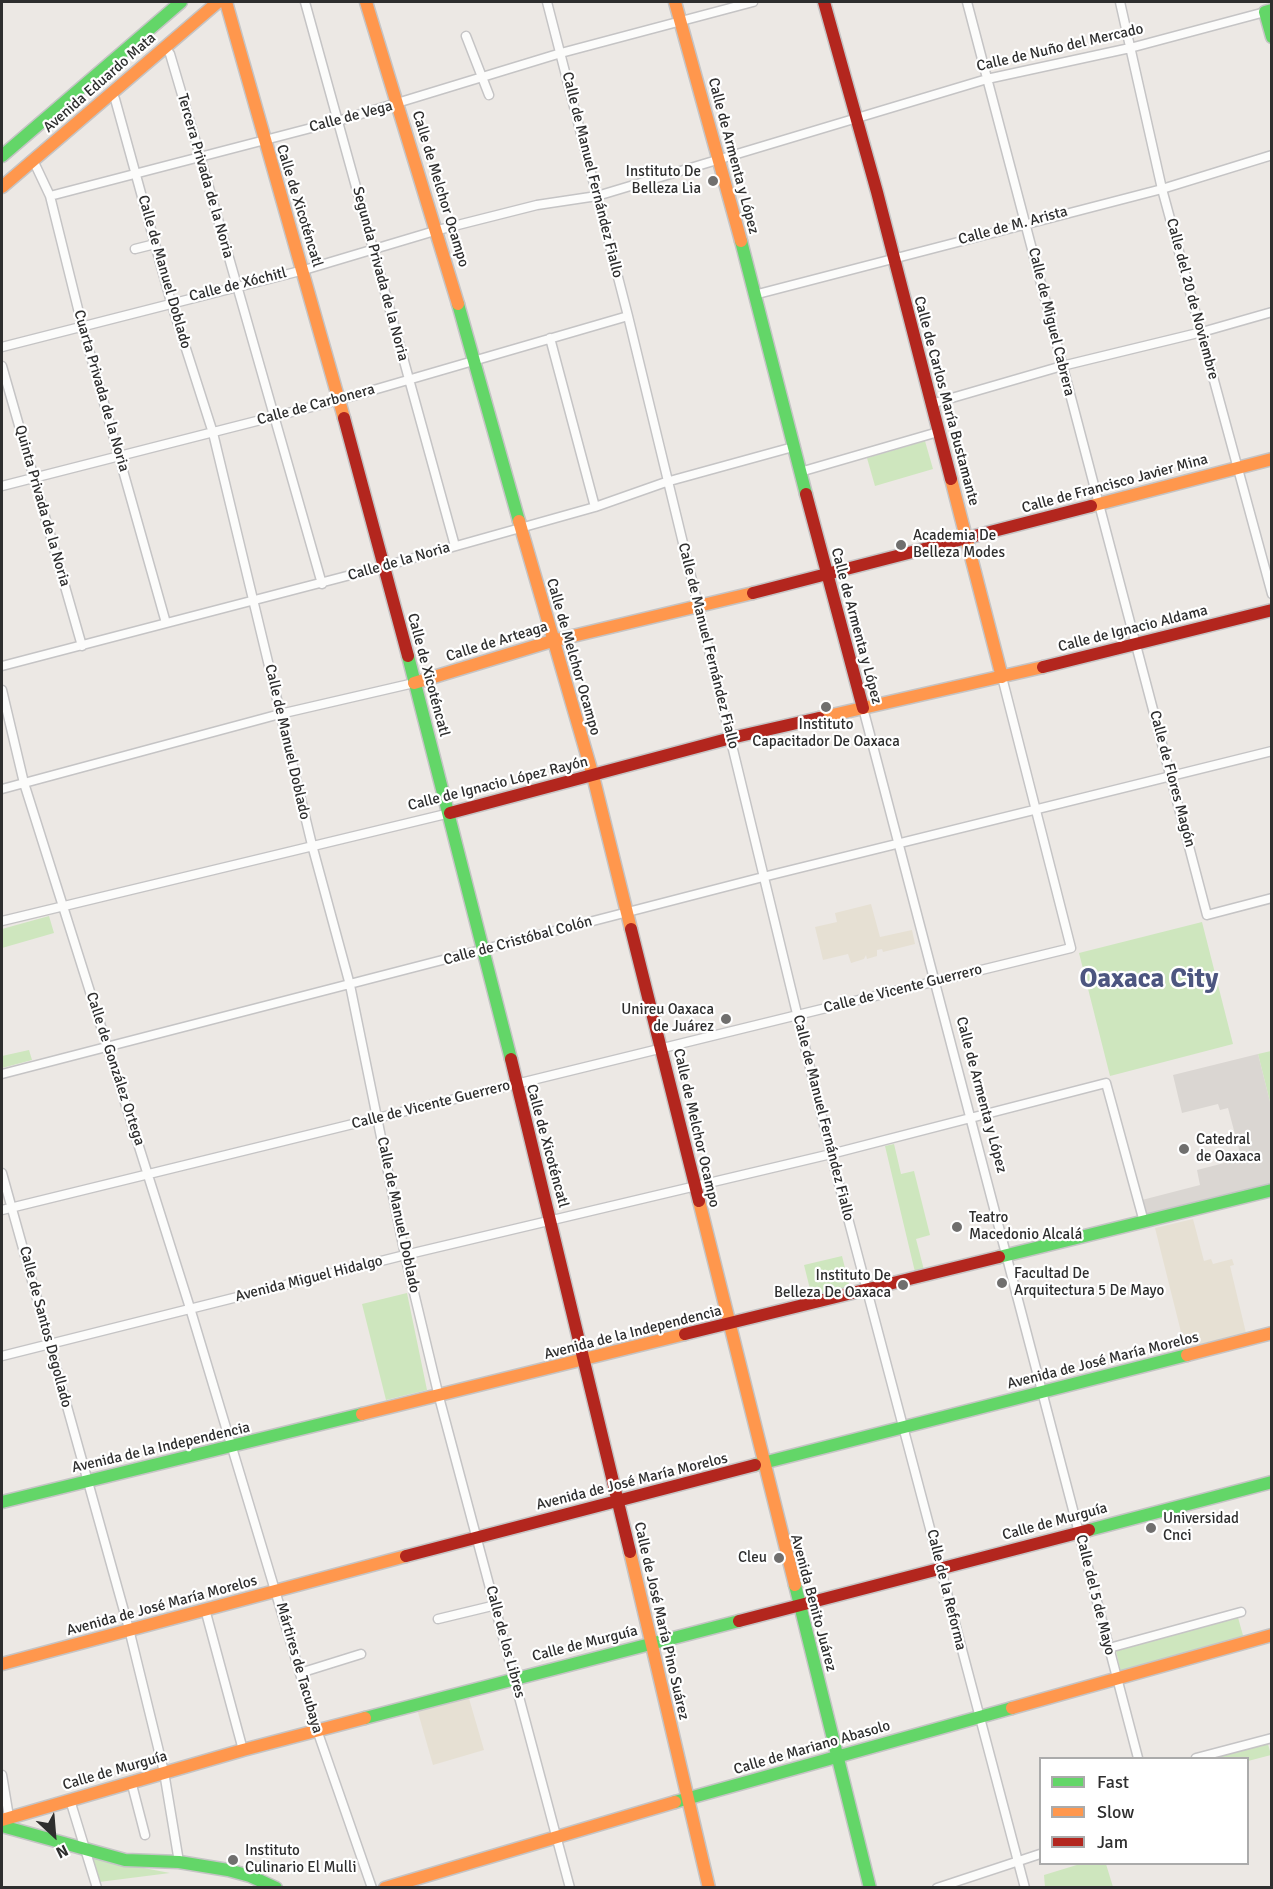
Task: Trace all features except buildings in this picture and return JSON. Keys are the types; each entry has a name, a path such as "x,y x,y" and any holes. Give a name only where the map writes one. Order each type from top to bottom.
{"main road":[{"name":"Avenida Eduardo Mata","path":"2,156 181,2"},
{"name":"Avenida Eduardo Mata","path":"2,187 218,2"},
{"name":"Calle de Xicoténcatl","path":"226,2 263,140 304,270 385,566 450,813 515,1084 585,1360"},
{"name":"Calle de Melchor Ocampo","path":"366,2 438,230 552,641 593,776 662,1048 694,1186 731,1325"},
{"name":"Calle de Armenta y López","path":"675,2 720,157 793,447 863,708"},
{"name":"Calle de Carlos María Bustamante","path":"824,2 1002,677"},
{"path":"1268,11 1272,37"},
{"name":"Calle de Francisco Javier Mina","path":"967,539 1272,459"},
{"name":"Calle de Arteaga","path":"414,683 552,641 967,539"},
{"name":"Calle de Ignacio Aldama","path":"1002,677 1272,610"},
{"name":"Calle de Ignacio López Rayón","path":"450,813 731,738 1002,677"},
{"name":"Avenida de la Independencia","path":"2,1502 438,1397 1272,1190"},
{"name":"Avenida Benito Juárez","path":"731,1325 763,1466 870,1887"},
{"name":"Avenida de José María Morelos","path":"2,1664 477,1537 763,1466 1272,1334"},
{"name":"Calle de José María Pino Suárez","path":"585,1360 709,1887"},
{"name":"Calle de Murguía","path":"4,1821 131,1781 317,1730 1079,1530 1272,1482"},
{"name":"Calle de Mariano Abasolo","path":"385,1887 688,1798 1272,1635"},
{"path":"4,1821 86,1851 125,1860 179,1862 250,1876 276,1887"}],"street":[{"name":"Segunda Privada de la Noria","path":"305,2 455,546"},
{"name":"Calle de Manuel Fernández Fiallo","path":"547,2 628,316 666,482 866,1291"},
{"name":"Calle de Vega","path":"51,196 338,121 561,53 753,2"},
{"name":"Calle de Miguel Cabrera","path":"967,2 1135,643"},
{"name":"Calle del 20 de Noviembre","path":"1120,2 1162,189 1272,594"},
{"name":"Calle de Nuño del Mercado","path":"856,119 987,79 1130,48 1268,11"},
{"path":"466,36 489,95"},
{"name":"Tercera Privada de la Noria","path":"165,47 170,54 200,156 235,285 276,416 322,584"},
{"name":"Calle de Manuel Doblado","path":"111,94 136,174 171,302 213,433 312,845 350,984 405,1255 438,1397"},
{"name":"Calle de Xóchitl","path":"2,347 235,285 304,270 374,247 438,230 537,205 597,195 720,157 856,119"},
{"name":"Calle de M. Arista","path":"754,295 1026,222 1162,189 1272,155"},
{"name":"Cuarta Privada de la Noria","path":"33,160 51,196 82,325 166,623"},
{"path":"135,249 154,244"},
{"path":"931,404 1062,366 1202,333 1272,312"},
{"name":"Calle de Carbonera","path":"2,486 339,400 628,316"},
{"path":"550,338 595,507"},
{"name":"Quinta Privada de la Noria","path":"2,366 82,646"},
{"path":"800,472 938,432"},
{"name":"Calle de la Noria","path":"2,666 322,584 595,507 666,482 793,447"},
{"name":"Calle de Flores Magón","path":"1135,643 1172,774 1207,915 1272,898"},
{"name":"Calle de Carlos María Bustamante","path":"1002,677 1071,948"},
{"name":"Calle de Arteaga","path":"2,789 280,714 414,683"},
{"name":"Calle de González Ortega","path":"2,690 24,783 232,1447"},
{"name":"Calle de Armenta y López","path":"863,708 1009,1256"},
{"name":"Calle de Cristóbal Colón","path":"2,1074 628,912 1036,811 1172,774 1272,751"},
{"name":"Calle de Ignacio López Rayón","path":"2,921 62,904 450,813"},
{"name":"Calle de Vicente Guerrero","path":"2,1210 1071,948"},
{"name":"Avenida Miguel Hidalgo","path":"2,1356 405,1255 831,1154 1106,1083 1144,1222"},
{"name":"Calle de Santos Degollado","path":"2,1173 129,1629 164,1772 179,1862"},
{"name":"Calle del 5 de Mayo","path":"1009,1256 1042,1393 1138,1757"},
{"name":"Calle de la Reforma","path":"866,1291 1025,1887"},
{"name":"Calle de los Libres","path":"438,1397 496,1605 570,1887"},
{"name":"Mártires de Tacubaya","path":"232,1447 317,1730 372,1887"},
{"path":"438,1619 496,1605"},
{"path":"205,1609 243,1750"},
{"path":"1109,1648 1241,1612"},
{"path":"300,1673 361,1654"},
{"path":"1200,1757 1272,1738"},
{"path":"2,1775 4,1821"},
{"path":"131,1781 145,1835"},
{"path":"70,1800 97,1887"},
{"path":"937,1887 1039,1855"}],"shaded area":[{"path":"871,904 880,937 912,930 915,944 883,952 882,949 877,950 877,956 867,959 866,955 864,959 851,963 848,954 823,960 815,927 837,922 835,913"},
{"path":"1258,1054 1271,1106 1271,1187 1147,1219 1142,1200 1200,1185 1197,1170 1232,1161 1231,1155 1240,1153 1228,1108 1220,1110 1218,1104 1182,1113 1173,1075"},
{"path":"1193,1219 1204,1261 1211,1259 1213,1264 1232,1259 1234,1265 1230,1266 1246,1333 1185,1348 1155,1228"},
{"path":"468,1695 484,1750 433,1765 417,1709"}],"green space":[{"path":"925,441 933,469 875,486 867,458"},
{"path":"49,916 54,933 2,948 2,929"},
{"path":"1202,922 1233,1044 1110,1076 1079,953"},
{"path":"29,1050 32,1060 2,1068 2,1056"},
{"path":"1272,1051 1271,1106 1258,1054"},
{"path":"894,1144 901,1174 914,1171 930,1235 916,1239 924,1270 915,1272 885,1146"},
{"path":"842,1256 850,1288 812,1297 804,1265"},
{"path":"407,1293 427,1390 386,1400 362,1304"},
{"path":"1237,1614 1244,1639 1121,1673 1116,1651"},
{"path":"1268,1744 1271,1755 1249,1761 1249,1757 1217,1757"},
{"path":"91,1858 170,1873 99,1882"},
{"path":"1077,1865 1106,1865 1113,1887 1045,1887 1044,1875"}],"traffic: fast":[{"path":"2,156 181,2"},
{"path":"1272,10 1265,12 1272,37"},
{"path":"741,241 806,494"},
{"path":"458,304 519,521"},
{"path":"408,656 511,1059"},
{"path":"999,1257 1272,1190"},
{"path":"755,1465 1187,1355"},
{"path":"2,1502 362,1414"},
{"path":"1089,1530 1272,1482"},
{"path":"795,1585 870,1888"},
{"path":"365,1718 739,1621"},
{"path":"675,1802 1012,1708"},
{"path":"2,1826 125,1860 179,1862 228,1870 250,1876 276,1888"}],"traffic: slow":[{"path":"2,187 218,2"},
{"path":"226,2 344,418"},
{"path":"366,2 458,304"},
{"path":"675,2 741,241"},
{"path":"1091,506 1272,459"},
{"path":"951,479 1002,677"},
{"path":"519,521 593,776 631,929"},
{"path":"414,683 552,641 753,593"},
{"path":"819,718 1043,667"},
{"path":"699,1201 795,1585"},
{"path":"1187,1355 1272,1333"},
{"path":"362,1414 685,1334"},
{"path":"630,1552 709,1888"},
{"path":"2,1664 406,1556"},
{"path":"1012,1708 1272,1635"},
{"path":"2,1820 243,1750 365,1718"},
{"path":"385,1888 675,1802"}],"traffic: jam":[{"path":"824,2 877,192 951,479"},
{"path":"344,418 408,656"},
{"path":"806,494 863,708"},
{"path":"753,593 1091,506"},
{"path":"1043,667 1272,610"},
{"path":"450,813 731,738 819,718"},
{"path":"631,929 699,1201"},
{"path":"511,1059 630,1552"},
{"path":"685,1334 999,1257"},
{"path":"406,1556 755,1465"},
{"path":"739,1621 1089,1530"}],"place":[{"name":"Instituto De Belleza Lia","path":"713,181"},
{"name":"Academia De Belleza Modes","path":"901,545"},
{"name":"Instituto Capacitador De Oaxaca","path":"826,707"},
{"name":"Unireu Oaxaca de Juárez","path":"726,1019"},
{"name":"Catedral de Oaxaca","path":"1184,1149"},
{"name":"Teatro Macedonio Alcalá","path":"957,1227"},
{"name":"Facultad De Arquitectura 5 De Mayo","path":"1002,1283"},
{"name":"Instituto De Belleza De Oaxaca","path":"903,1285"},
{"name":"Universidad Cnci","path":"1151,1528"},
{"name":"Cleu","path":"779,1558"},
{"name":"Instituto Culinario El Mulli","path":"233,1860"}],"district":[{"name":"Oaxaca City","path":"1149,980"}]}
